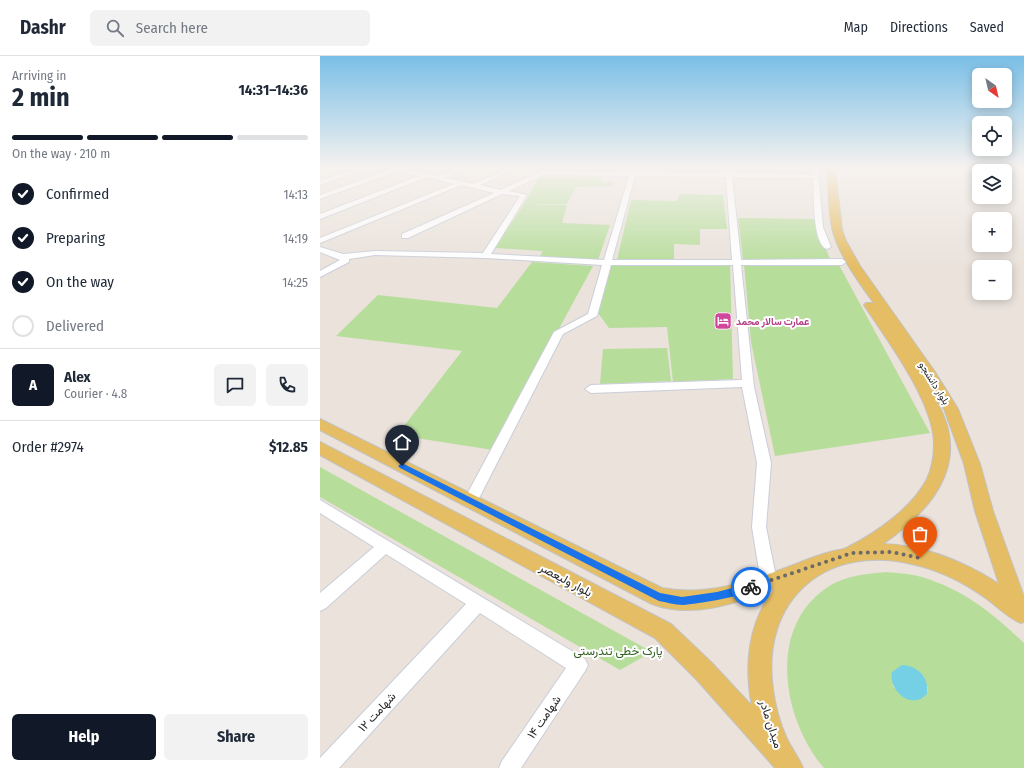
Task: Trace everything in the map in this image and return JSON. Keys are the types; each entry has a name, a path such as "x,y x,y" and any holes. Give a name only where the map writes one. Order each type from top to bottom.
{"main road":[{"name":"بلوار دانشجو","path":"824,201 831,241 842,262 914,373 934,412 941,431 942,461 935,480 912,510 876,540 852,553"},
{"name":"بلوار دانشجو","path":"834,201 837,230 841,242 855,266 928,372 951,409 972,464 984,510 1022,614"},
{"path":"320,424 659,597 682,601 717,596 769,582 816,565"},
{"name":"بلوار ولیعصر","path":"320,448 663,632 704,671 785,761"},
{"name":"میدان مادر","path":"785,761 762,702 758,656 768,616 788,586 816,565 852,553 892,552 934,562 978,581 1022,614"}],"street":[{"path":"320,217 360,201"},
{"path":"320,241 417,201"},
{"path":"405,236 481,201"},
{"path":"486,256 520,201"},
{"path":"470,500 559,332 592,316 624,201"},
{"path":"731,201 747,382 764,463 759,527 769,582"},
{"path":"819,201 819,227 827,247"},
{"path":"320,249 344,259"},
{"path":"320,274 344,259 375,254 486,256 606,264 842,262"},
{"path":"590,388 747,382"},
{"path":"320,506 478,603"},
{"path":"320,603 385,546"},
{"name":"شهامت ۱۲","path":"325,768 478,603"},
{"name":"شهامت ۱۴","path":"478,603 579,665 509,768"}],"green space":[{"path":"526,201 568,201 567,204 524,204"},
{"path":"631,201 724,201 727,229 700,229 700,245 674,244 674,260 617,260"},
{"path":"524,204 567,205 562,223 610,225 598,260 540,256 543,251 495,248"},
{"path":"738,218 814,219 830,259 743,259"},
{"path":"532,262 593,266 493,450 397,435 462,351 336,336 378,295 497,308"},
{"path":"730,264 733,379 673,382 667,327 609,328 598,313 610,265"},
{"path":"744,264 839,265 930,433 775,456 751,342"},
{"path":"667,348 671,381 600,384 603,349"},
{"name":"پارک خطی تندرستی","path":"320,467 652,652 620,670 320,497"},
{"path":"886,572 922,577 952,589 989,612 1024,643 1024,768 824,768 810,748 799,726 791,701 787,676 788,651 795,628 807,606 825,589 846,578","holes":["892,685 928,687 927,694 923,698 903,697"]}],"water":[{"path":"902,665 917,670 924,678 926,682 927,694 921,699 908,700 897,692 892,679 892,672"}],"way so far":[{"path":"751,587 852,553 892,552 920,558"}],"place":[{"name":"عمارت سالار محمد","path":"723,321"}],"route":[{"path":"402,466 659,597 682,601 717,596 751,587"}]}
